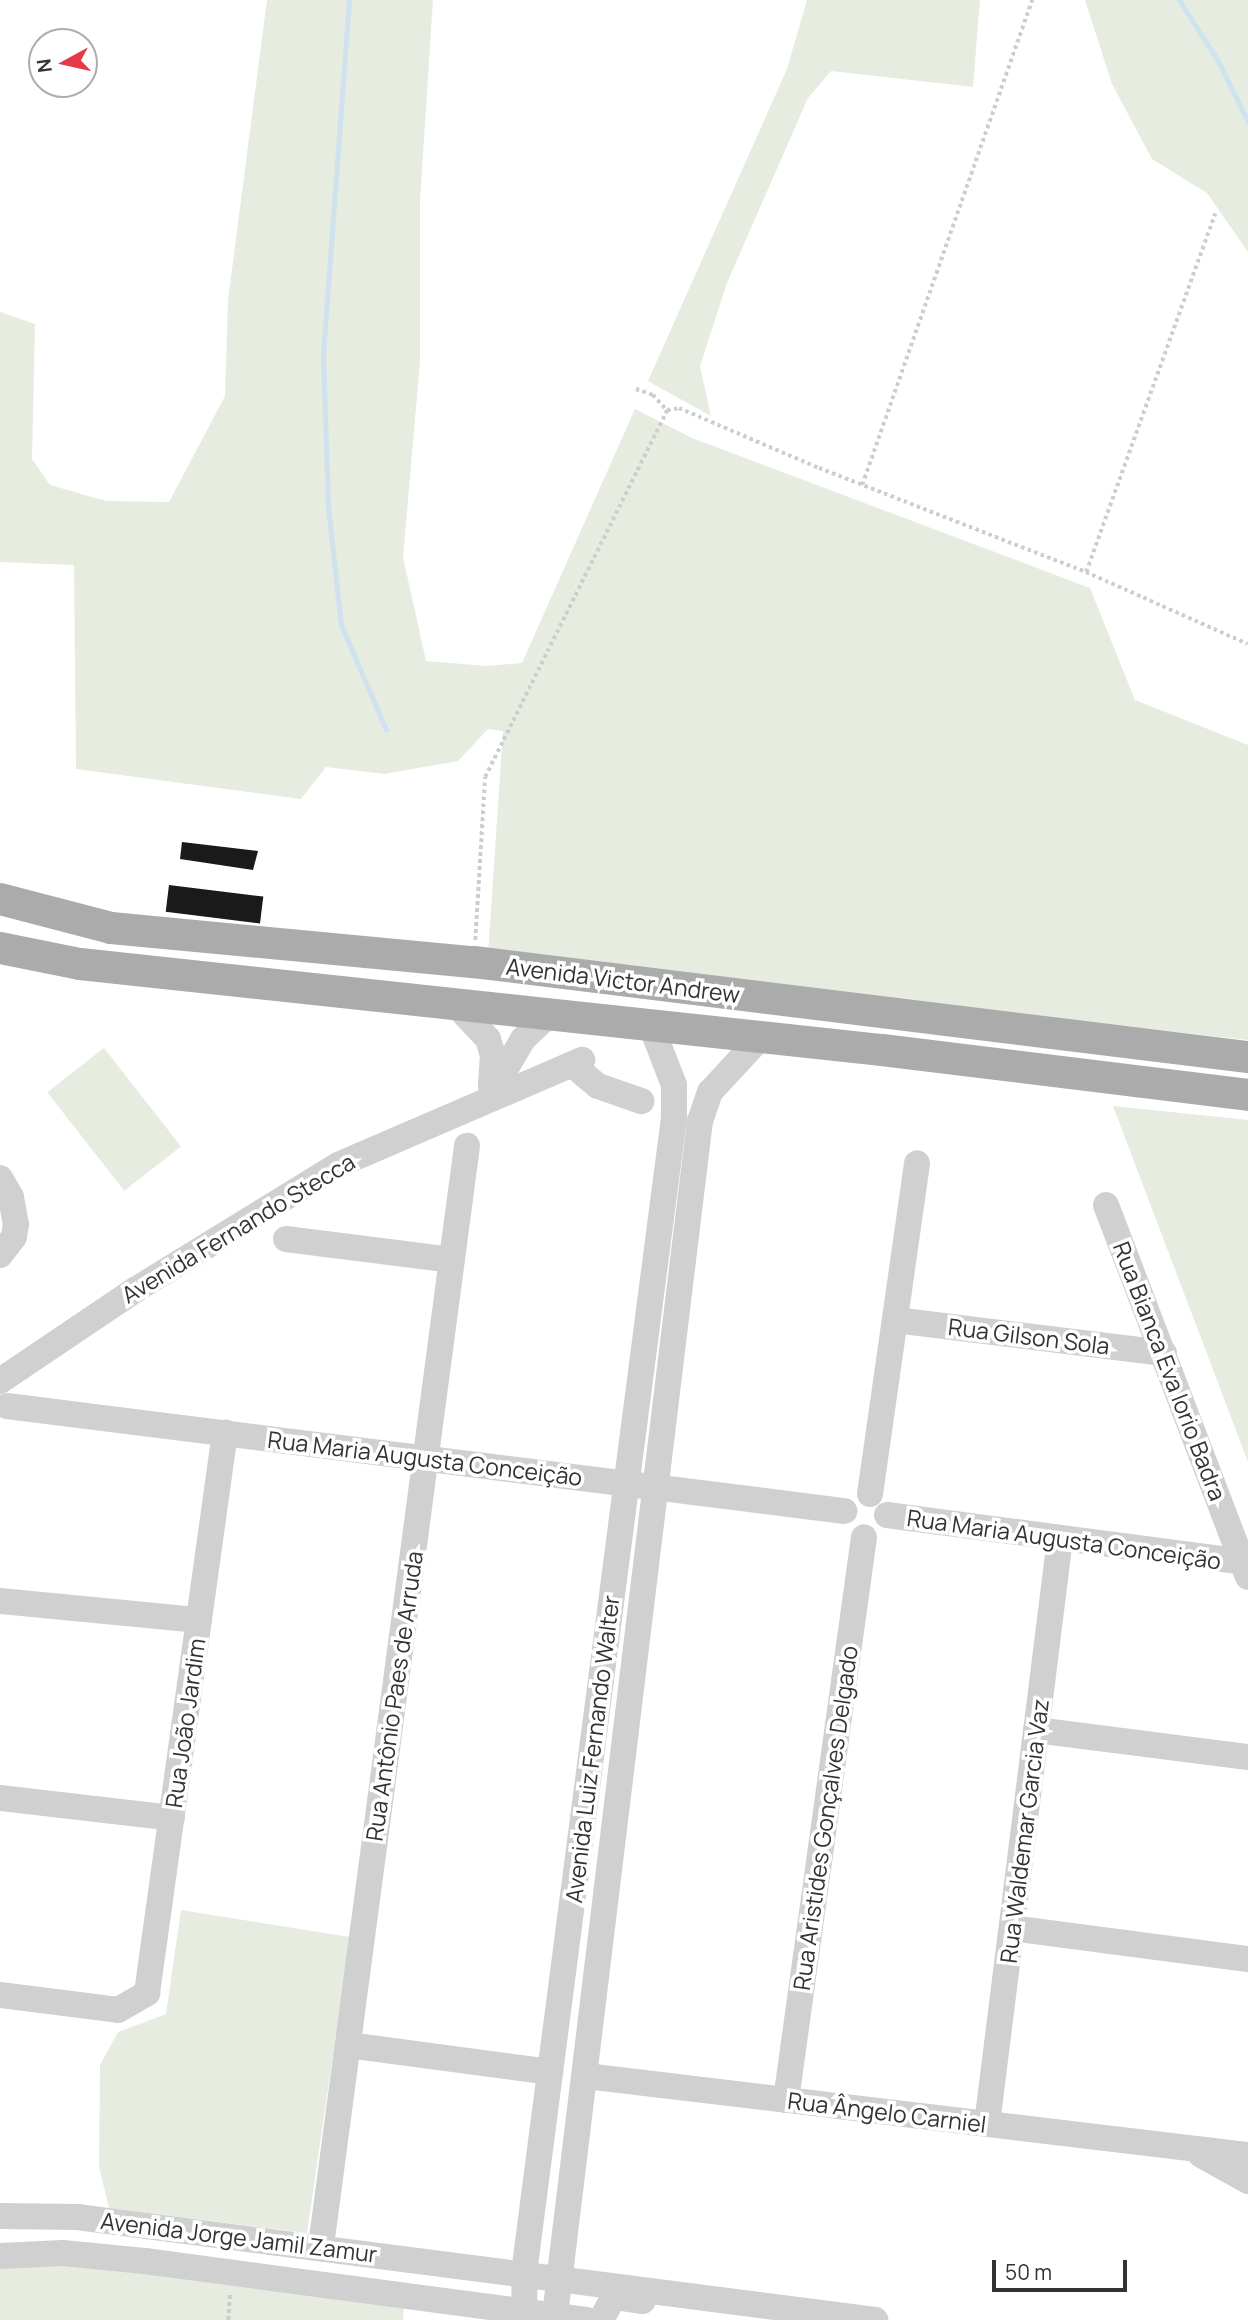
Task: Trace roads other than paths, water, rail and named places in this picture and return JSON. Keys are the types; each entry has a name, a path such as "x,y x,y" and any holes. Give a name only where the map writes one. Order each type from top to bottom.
{"main road":[{"name":"Avenida Victor Andrew","path":"0,899 111,928 474,962 1248,1057"},
{"name":"Avenida Victor Andrew","path":"0,948 80,964 1248,1095"}],"street":[{"path":"459,1008 488,1039 493,1055 489,1097"},
{"path":"489,1097 523,1039 548,1016"},
{"name":"Avenida Luiz Fernando Walter","path":"524,2311 524,2271 656,1259 674,1085 652,1028"},
{"name":"Avenida Luiz Fernando Walter","path":"555,2315 682,1295 700,1121 710,1092 758,1039"},
{"name":"Avenida Fernando Stecca","path":"3,1393 135,1290 338,1165 489,1097 578,1063 598,1086 641,1101"},
{"name":"Rua Antônio Paes de Arruda","path":"321,2246 467,1146"},
{"path":"870,1494 916,1163"},
{"path":"0,1178 11,1197 16,1224 14,1237 0,1255"},
{"name":"Rua Bianca Eva Iorio Badra","path":"1107,1205 1245,1569"},
{"path":"286,1239 452,1261"},
{"name":"Avenida Luiz Fernando Walter","path":"656,1259 663,1255 672,1260 682,1295"},
{"name":"Rua Gilson Sola","path":"895,1320 1164,1353"},
{"name":"Rua Maria Augusta Conceição","path":"3,1393 225,1432 844,1511"},
{"name":"Rua João Jardim","path":"33,1999 118,2010 131,2006 147,1993 225,1432"},
{"path":"870,1494 882,1502 887,1515 878,1533 864,1537 846,1526 844,1511 856,1495 870,1494"},
{"name":"Rua Maria Augusta Conceição","path":"887,1515 1245,1569"},
{"name":"Rua Aristides Gonçalves Delgado","path":"786,2100 864,1537"},
{"name":"Rua Waldemar Garcia Vaz","path":"987,2124 1060,1539"},
{"path":"0,1601 199,1620"},
{"path":"1036,1730 1248,1757"},
{"path":"0,1798 172,1818"},
{"path":"1012,1928 1248,1959"},
{"path":"0,1995 33,1999"},
{"path":"0,2006 33,1999"},
{"path":"348,2045 550,2072"},
{"name":"Rua Ângelo Carniel","path":"586,2076 1248,2155"},
{"name":"Rua Ângelo Carniel","path":"1188,2148 1248,2181"},
{"name":"Avenida Jorge Jamil Zamur","path":"0,2216 77,2217 321,2246 875,2320"},
{"path":"528,2240 564,2244"},
{"name":"Avenida Jorge Jamil Zamur","path":"0,2256 62,2253 586,2320"},
{"path":"471,2304 477,2267"},
{"name":"Avenida Jorge Jamil Zamur","path":"601,2320 614,2297 716,2310 770,2306"}],"waterway":[{"path":"349,0 323,355 328,506 341,625 386,730"},
{"path":"1179,0 1218,61 1248,122"}]}
